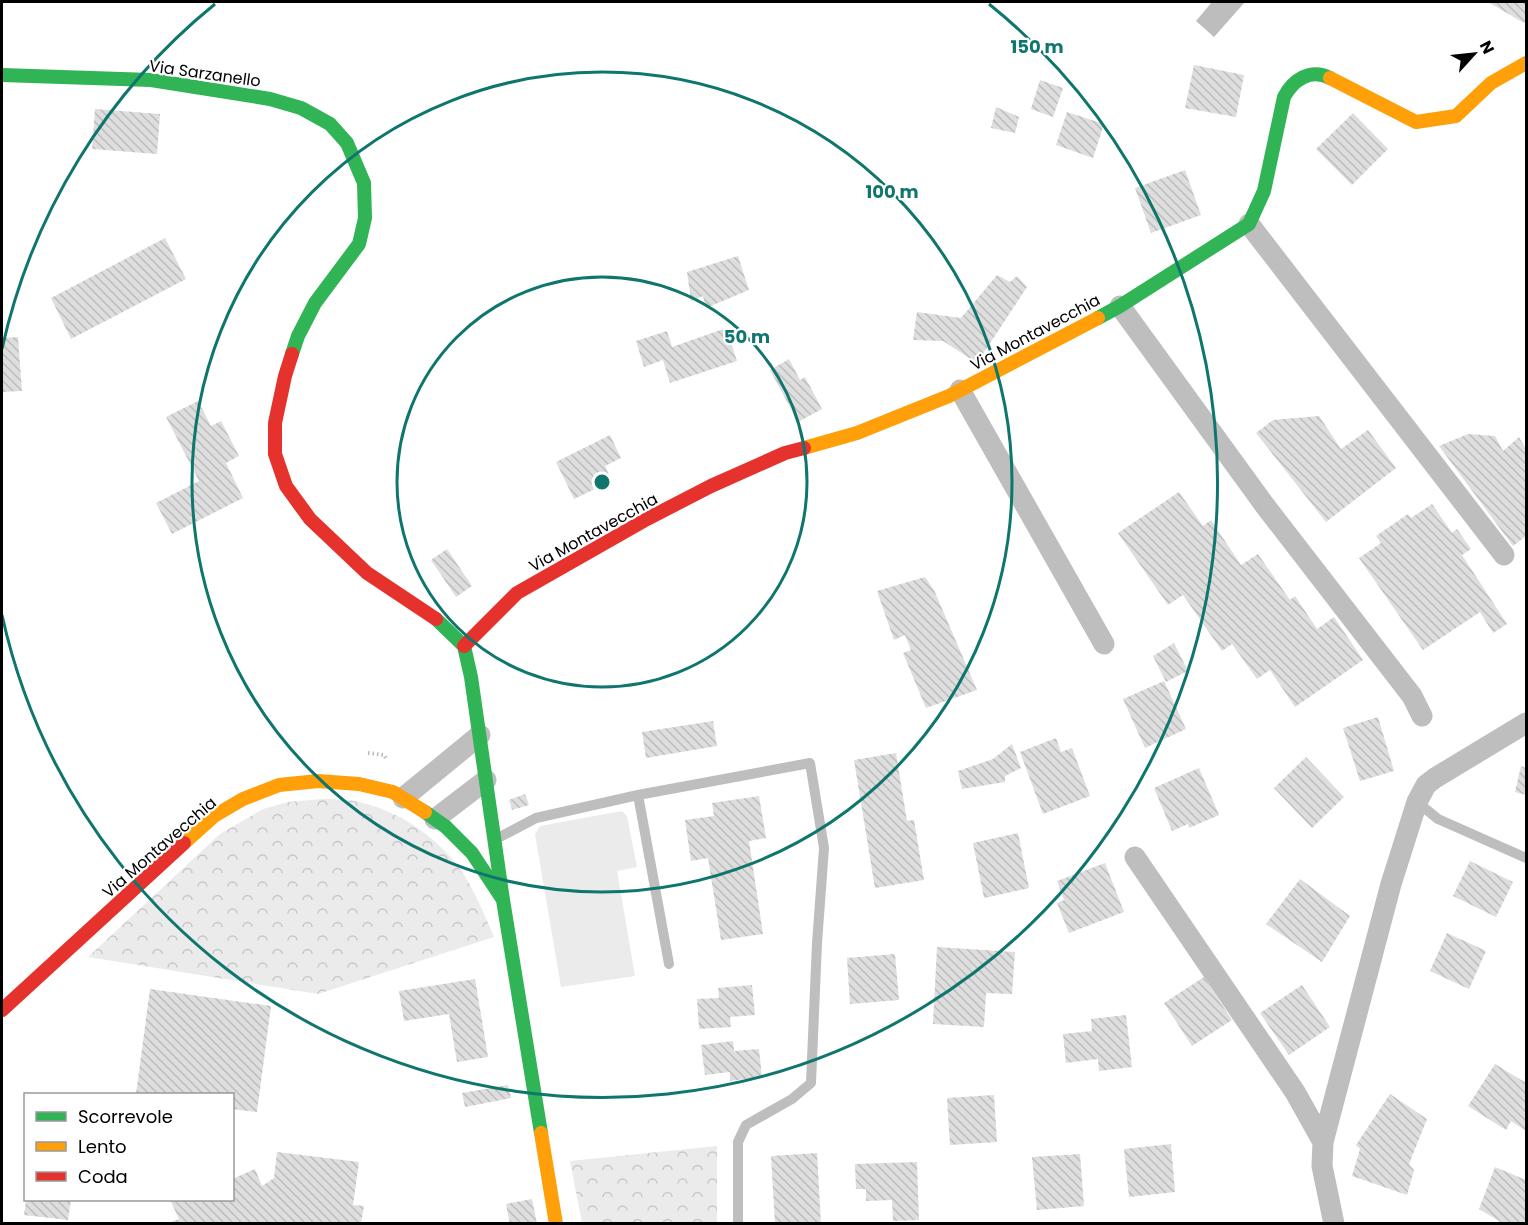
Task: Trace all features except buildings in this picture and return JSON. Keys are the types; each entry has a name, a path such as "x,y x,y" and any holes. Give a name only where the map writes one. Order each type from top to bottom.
{"street":[{"path":"1504,555 1249,224 1264,191 1284,97 1290,86 1305,75 1324,75 1416,122 1456,116 1491,83 1527,63"},
{"name":"Via Sarzanello","path":"2,75 151,80 270,99 302,108 330,124 347,143 364,183 365,218 359,244 315,303 298,336 285,376 275,423 275,454 286,486 310,519 367,573 440,622 464,646"},
{"name":"Via Montavecchia","path":"556,1224 503,900 471,676 464,646 517,593 647,519 711,486 784,453 857,433 960,390 1120,306 1249,224"},
{"path":"1120,306 1266,507 1412,696 1422,716"},
{"path":"960,390 1104,644"},
{"path":"1335,1224 1322,1166 1323,1142 1391,884 1417,802 1426,785 1435,778 1527,723"},
{"path":"403,798 480,735"},
{"path":"435,819 486,780"},
{"name":"Via Montavecchia","path":"2,1010 214,816 243,799 279,785 318,781 359,784 393,792 446,827 471,853 503,900"},
{"path":"1135,857 1295,1092 1323,1142"}],"lane":[{"path":"495,839 536,818 638,795 810,763 824,848 817,943 812,1083 792,1099 746,1125 738,1142 738,1224"},
{"path":"638,795 669,964"},
{"path":"1417,802 1438,819 1527,858"}],"green space":[{"path":"322,799 350,800 374,806 404,820 431,838 455,862 464,875 494,937 318,994 88,957 220,834 263,809 288,802"},
{"path":"622,811 627,816 637,867 617,871 635,976 561,987 535,834 540,826"},
{"path":"717,1146 717,1223 582,1223 570,1161"}],"shaded area":[{"path":"1212,2 1245,2 1214,37 1196,21"}],"traffic: fast":[{"path":"1098,318 1249,224 1264,191 1284,97 1292,85 1303,77 1316,74 1330,78"},
{"path":"2,75 151,80 270,99 301,108 330,124 347,143 364,183 365,218 359,244 315,303 298,336 292,354"},
{"path":"436,619 464,646 471,677 503,900"},
{"path":"425,812 446,827 472,853 503,900 541,1133"}],"traffic: slow":[{"path":"1330,78 1416,122 1456,116 1491,83 1526,63"},
{"path":"804,448 857,433 949,396 1098,318"},
{"path":"184,843 214,816 243,799 279,785 318,781 359,784 393,792 425,812"},
{"path":"541,1133 556,1224"}],"traffic: jam":[{"path":"292,354 275,423 275,454 286,486 310,519 367,573 436,619"},
{"path":"464,646 517,593 647,519 711,486 785,453 804,448"},
{"path":"2,1010 184,843"}]}
